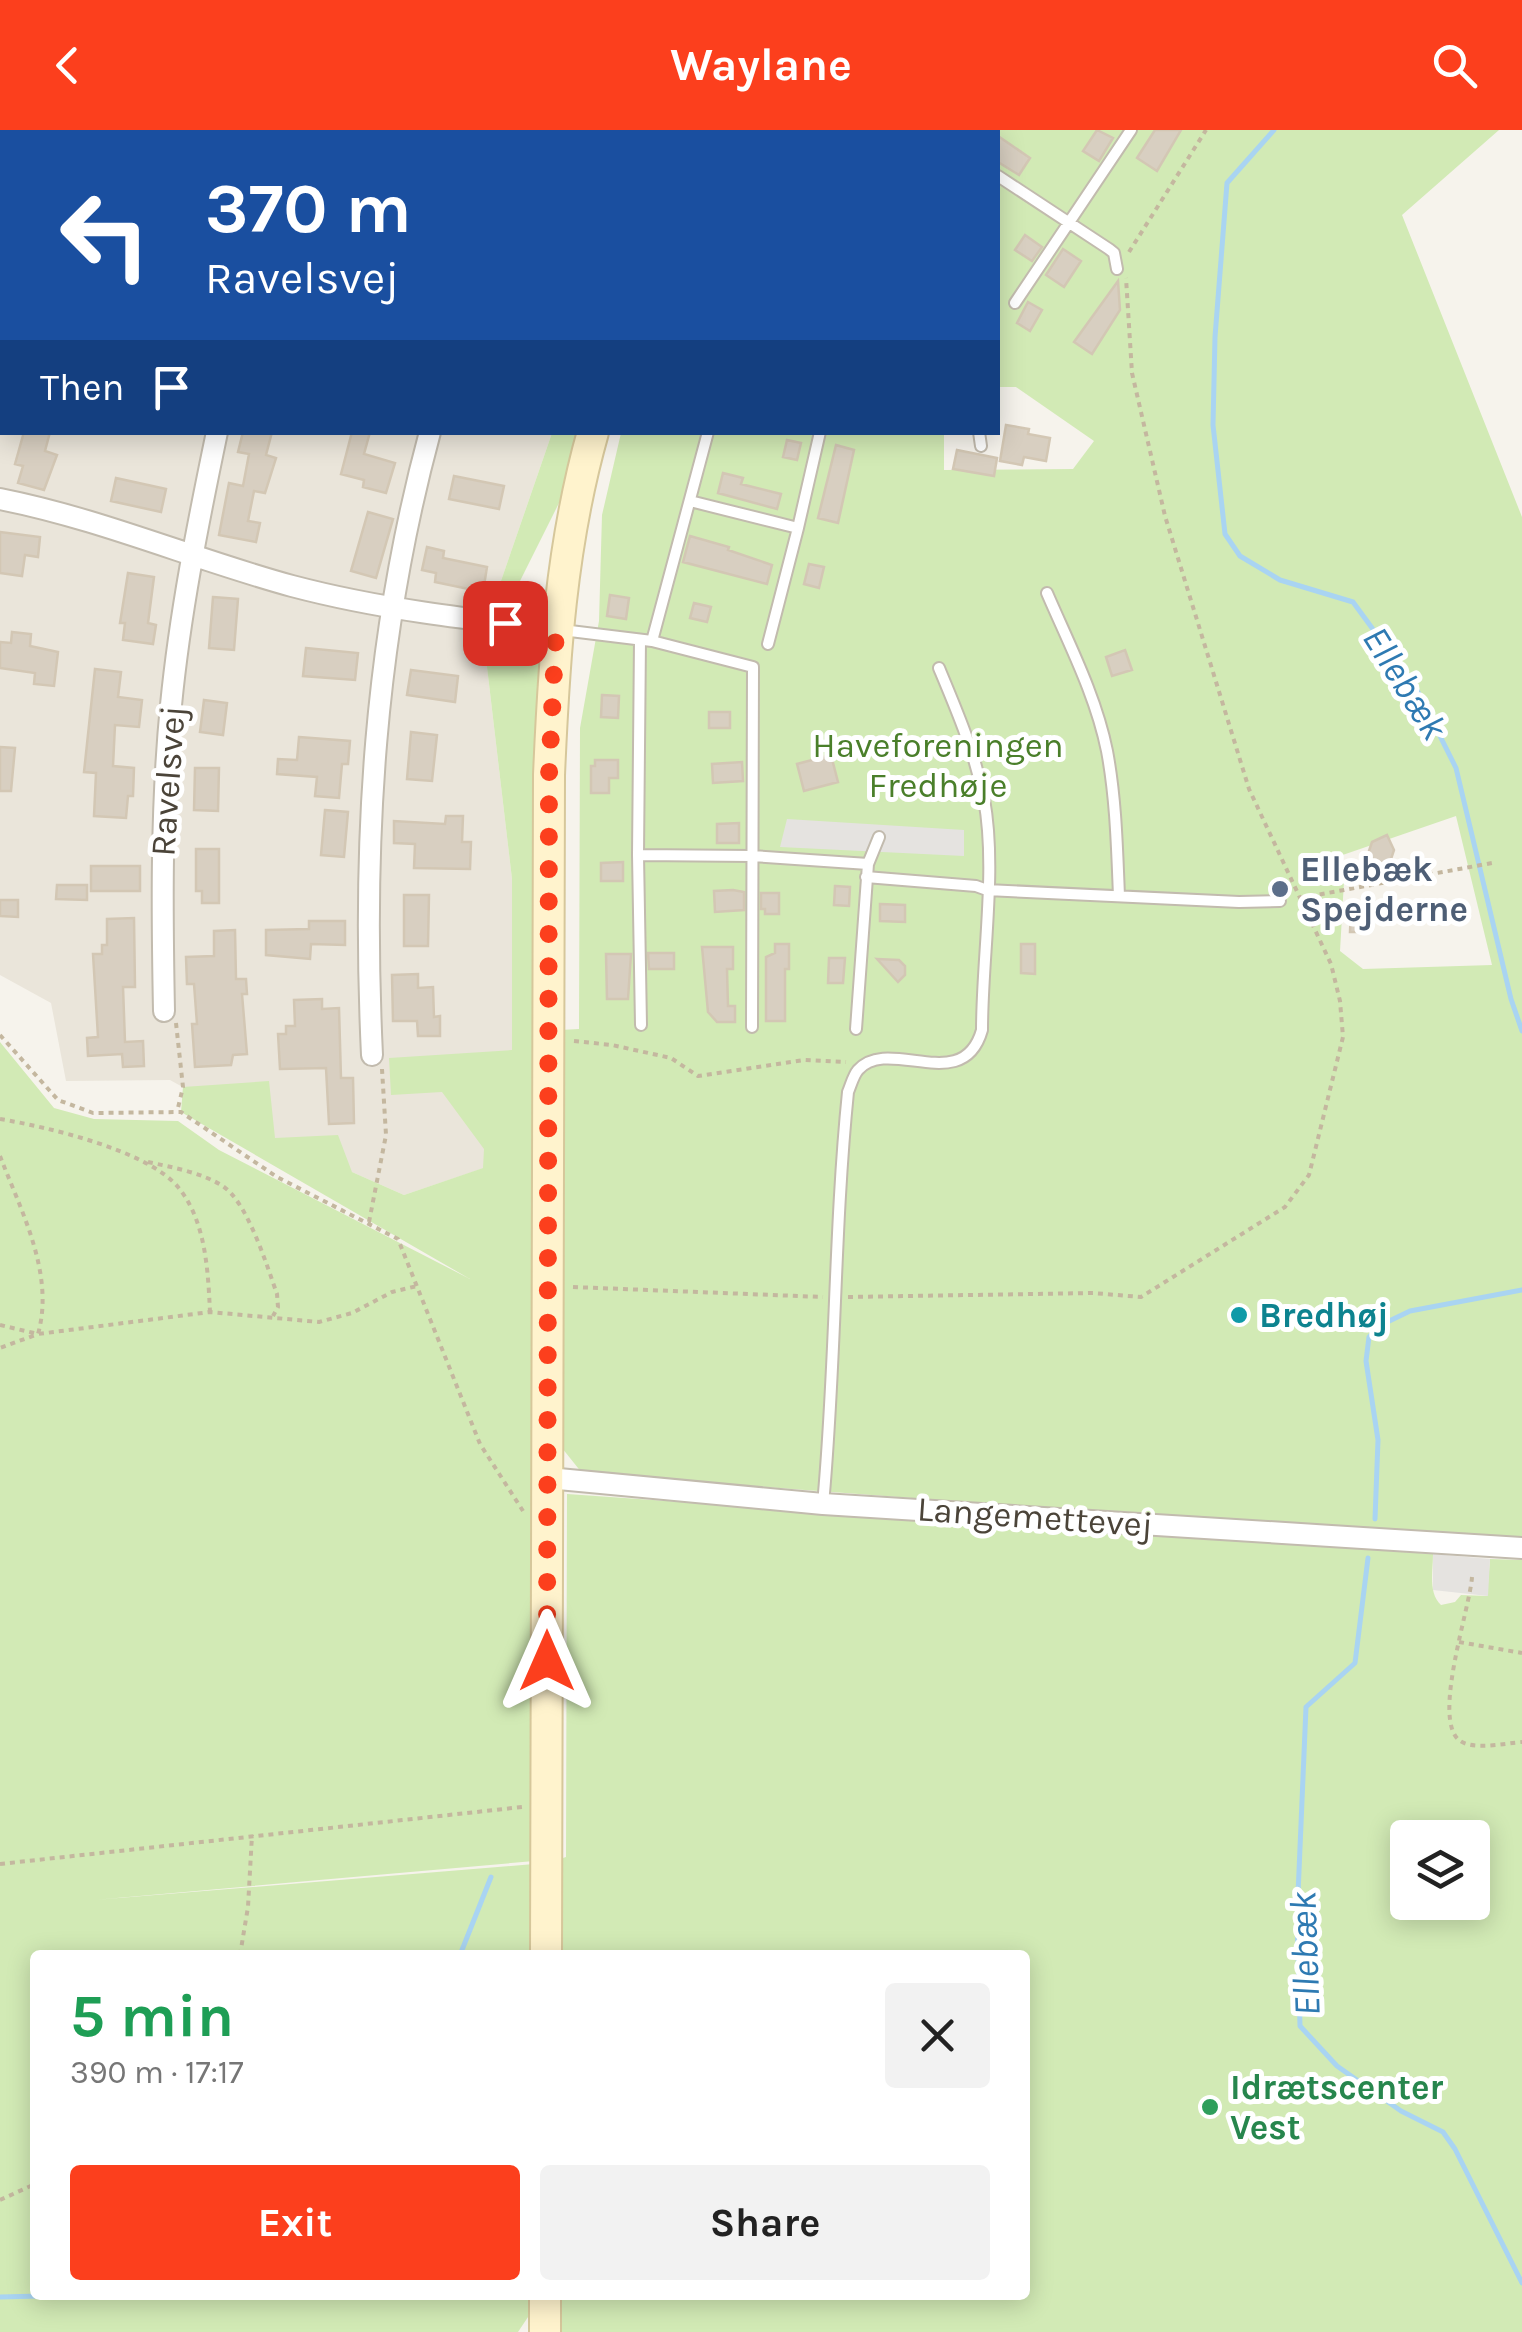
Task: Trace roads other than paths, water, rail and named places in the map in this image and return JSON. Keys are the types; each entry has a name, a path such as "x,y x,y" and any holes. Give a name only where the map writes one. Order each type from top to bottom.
{"street":[{"name":"Ravelsvej","path":"164,1011 162,858 170,724 192,553 215,435"},
{"path":"372,1056 368,832 376,720 391,609 429,435"},
{"path":"546,1950 549,775 556,629 579,483 592,435"},
{"path":"0,498 65,512 289,585 391,609 556,629"},
{"name":"Langemettevej","path":"548,1478 823,1504 1522,1548"},
{"path":"545,2300 545,2332"}],"lane":[{"path":"1015,302 1132,130"},
{"path":"1000,177 1114,253 1117,269"},
{"path":"640,1026 638,855 646,641 707,435"},
{"path":"768,644 819,435"},
{"path":"979,435 981,446"},
{"path":"690,501 798,528"},
{"path":"1047,593 1092,698 1106,749 1116,815 1119,896"},
{"path":"556,629 646,641 753,667 752,1026"},
{"path":"823,1504 848,1092 854,1076 866,1064 878,1060 954,1062 970,1054 982,1030 988,843 984,802 971,748 939,668"},
{"path":"856,1028 866,877 878,836"},
{"path":"638,855 752,856 868,864"},
{"path":"866,877 987,890 1280,901"}],"waterway":[{"name":"Ellebæk","path":"1274,130 1227,183 1215,337 1213,425 1225,534 1240,556 1280,580 1353,602 1416,688 1456,768 1522,1031"},
{"name":"Ellebæk","path":"1375,1519 1378,1440 1366,1361 1369,1337 1381,1325 1410,1311 1522,1290"},
{"name":"Ellebæk","path":"1368,1558 1355,1663 1306,1707 1297,1918 1300,2026 1337,2066 1401,2111 1443,2132 1522,2283"},
{"path":"462,1950 491,1877"},
{"path":"0,2297 30,2296"}],"place":[{"name":"Ellebæk Spejderne","path":"1280,889"},
{"name":"Bredhøj","path":"1239,1315"},
{"name":"Idrætscenter Vest","path":"1210,2107"}],"park label":[{"name":"Haveforeningen Fredhøje","path":"938,765"}]}
